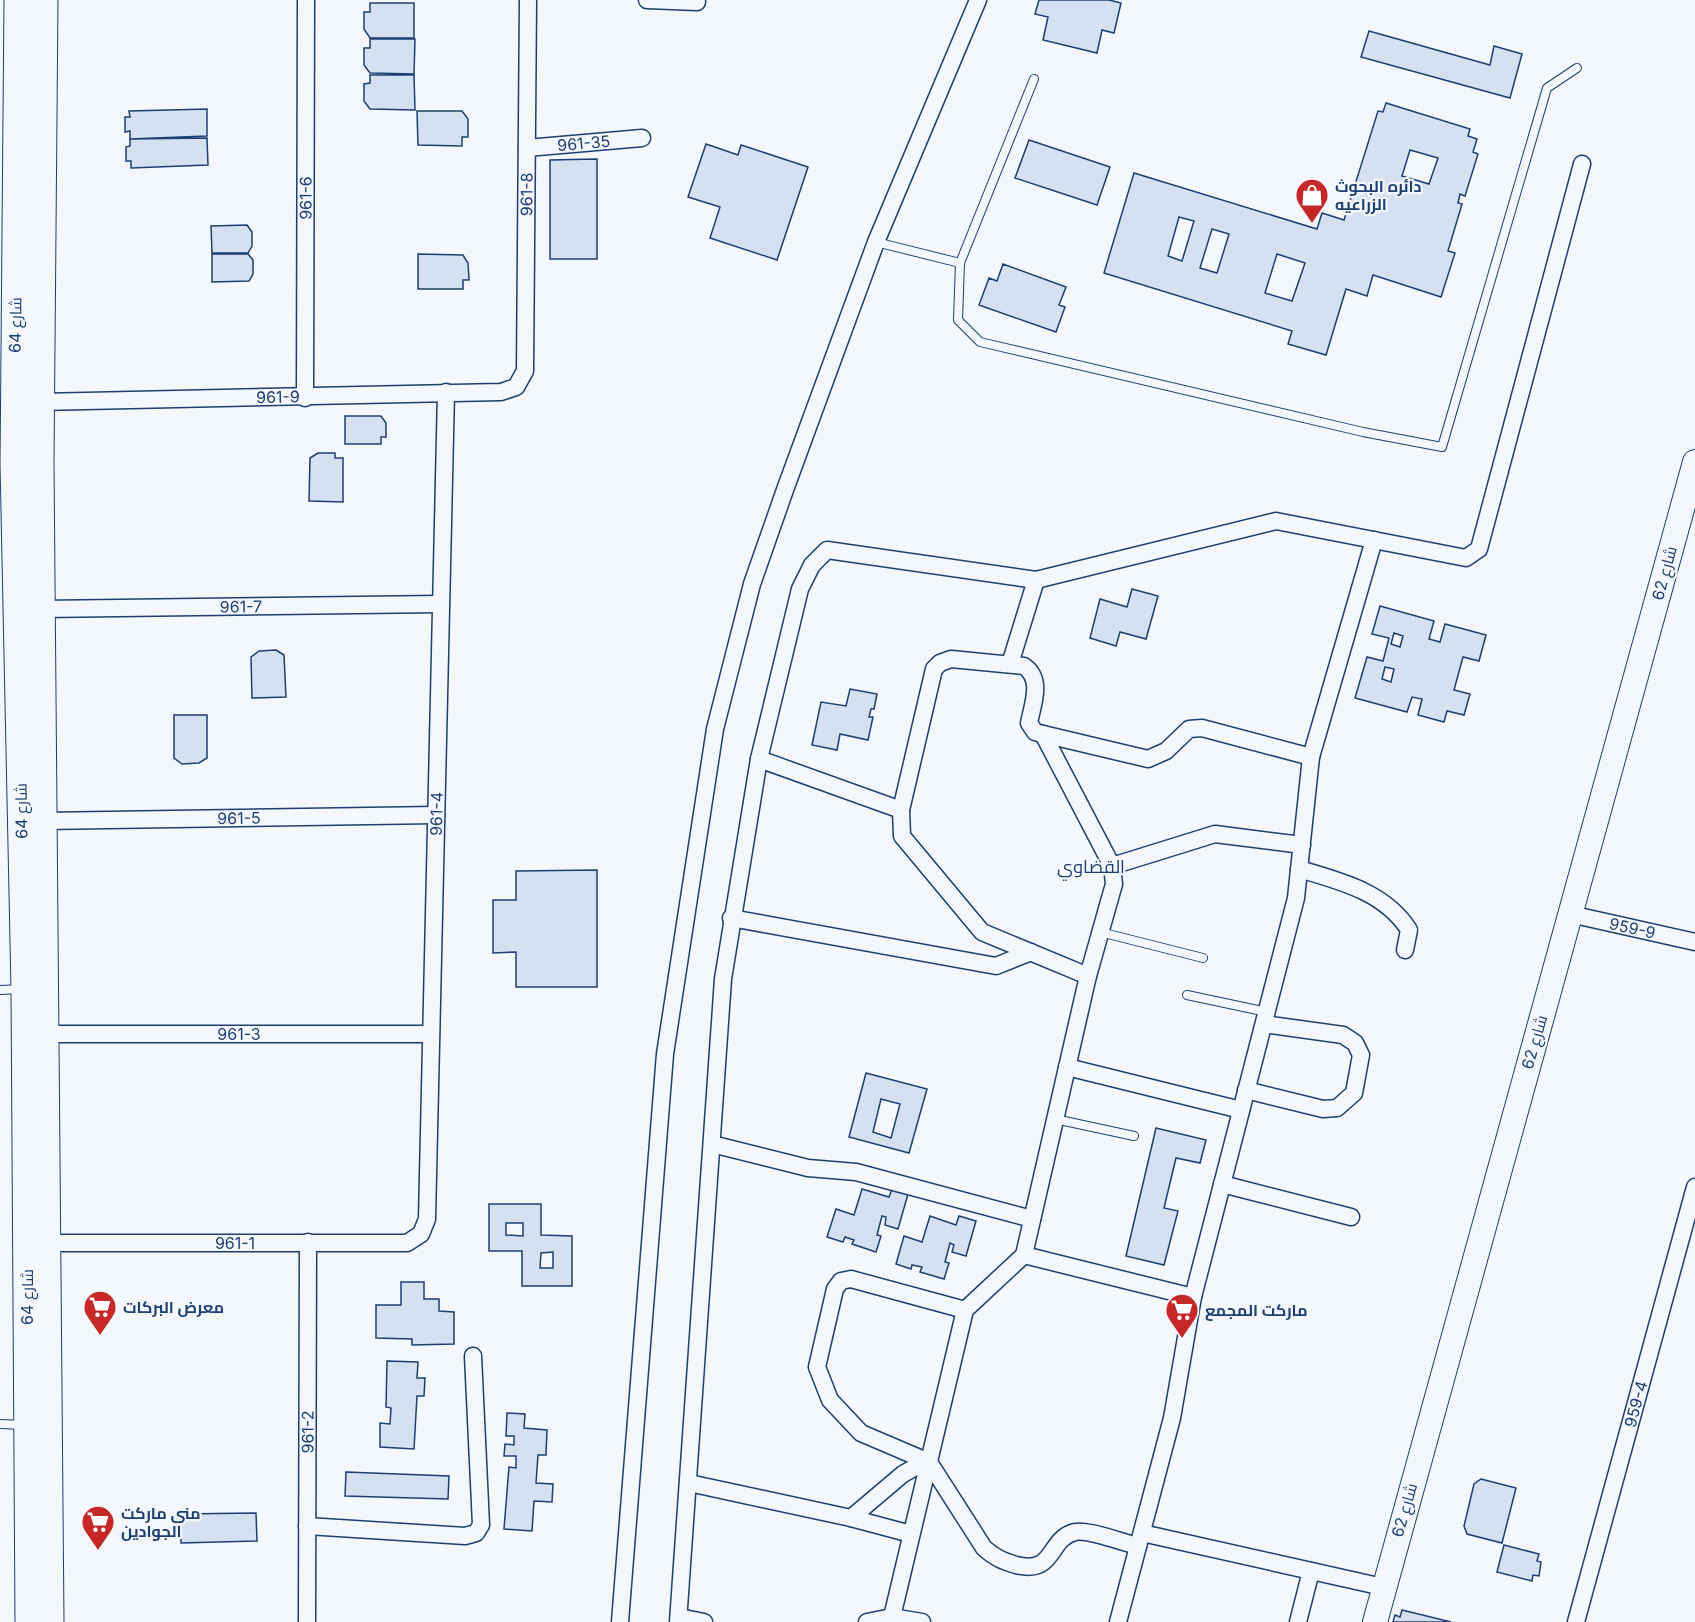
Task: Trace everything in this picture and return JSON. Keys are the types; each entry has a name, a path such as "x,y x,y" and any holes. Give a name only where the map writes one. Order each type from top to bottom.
{"main road":[{"name":"شارع 64","path":"18,0 13,989 28,1425 29,1622"},
{"name":"شارع 64","path":"44,0 40,402 50,1622"}],"street":[{"name":"961-6","path":"305,398 306,0"},
{"name":"961-8","path":"516,387 525,371 528,0"},
{"path":"647,0 697,2"},
{"path":"620,1622 665,1054 715,729 752,584 876,242 978,0"},
{"name":"961-35","path":"526,148 642,138"},
{"path":"704,1622 679,1619 723,979 731,918 759,759 800,589 812,565 827,550 1036,580 1276,521 1466,558 1479,549 1582,164"},
{"name":"961-9","path":"40,402 501,392 516,387"},
{"name":"961-4","path":"421,1234 427,1219 446,392"},
{"name":"شارع 62","path":"1375,1622 1695,462"},
{"path":"1118,1622 1172,1418 1193,1297 1296,898 1311,757 1374,540"},
{"path":"1010,664 1036,580"},
{"name":"961-7","path":"41,609 440,604"},
{"path":"1088,976 982,932 902,836 901,810 934,669 939,663 951,658 1024,666 1033,672 1036,680 1029,723 1035,732 1148,759 1166,751 1190,729 1202,728 1311,757"},
{"path":"892,1617 927,1461 965,1310 1024,1255 1088,976 1114,884 1112,866 1043,734"},
{"path":"759,759 901,810"},
{"name":"961-5","path":"43,821 436,815"},
{"path":"1112,866 1215,834 1302,845"},
{"path":"1299,869 1350,884 1384,903 1401,918 1409,930 1405,950"},
{"name":"959-9","path":"1570,914 1695,942"},
{"path":"731,918 996,966 1031,952"},
{"path":"1246,1090 1323,1108 1337,1108 1354,1093 1361,1055 1355,1043 1343,1035 1265,1018"},
{"name":"961-3","path":"45,1034 431,1034"},
{"path":"1067,1067 1241,1110"},
{"path":"712,1144 808,1168 856,1172 1032,1219"},
{"path":"1222,1184 1351,1216"},
{"name":"959-4","path":"1576,1622 1695,1186"},
{"name":"961-1","path":"46,1243 407,1243 421,1234"},
{"name":"961-2","path":"307,1622 308,1242"},
{"path":"1024,1255 1193,1297"},
{"path":"965,1310 851,1279 841,1281 835,1289 817,1367 830,1400 861,1433 927,1461 984,1548 997,1560 1030,1569 1045,1563 1064,1537 1077,1531 1140,1539 1383,1587"},
{"path":"307,1526 465,1536 476,1533 481,1525 473,1356"},
{"path":"851,1518 903,1474 927,1461"},
{"path":"689,1483 851,1518 910,1534"},
{"path":"1298,1622 1311,1571"},
{"path":"867,1622 892,1617 922,1622"}],"lane":[{"path":"1034,79 960,263 958,320 980,342 1363,432 1442,447 1546,88 1577,68"},
{"path":"876,242 960,263"},
{"path":"1100,932 1203,958"},
{"path":"1187,995 1265,1018"},
{"path":"1055,1119 1134,1136"},
{"path":"0,1424 28,1425"}],"building":[{"path":"1039,0 1109,0 1121,3 1114,33 1102,30 1097,53 1043,40 1048,17 1035,14"},
{"path":"370,3 414,3 414,38 370,38 364,29 364,12 370,12"},
{"path":"1369,31 1490,65 1494,46 1522,54 1510,98 1361,57"},
{"path":"370,39 415,39 414,74 370,73 364,65 364,48 370,48"},
{"path":"370,75 414,75 415,110 370,109 364,101 364,84 370,83"},
{"path":"1386,103 1470,129 1468,136 1477,139 1473,152 1478,154 1465,196 1460,194 1458,203 1462,204 1448,251 1455,253 1441,297 1373,275 1367,296 1346,289 1326,355 1288,344 1292,331 1104,273 1134,173 1317,229 1322,213 1344,220 1378,111 1383,112","holes":["1410,150 1438,158 1429,184 1402,176","1179,217 1194,221 1182,261 1168,256","1212,229 1229,234 1217,273 1200,268","1277,254 1305,263 1292,301 1265,293"]},
{"path":"207,109 207,136 130,139 130,131 125,132 125,117 130,117 129,111"},
{"path":"417,111 462,111 468,119 468,137 462,137 462,146 418,145"},
{"path":"207,138 208,165 131,168 131,161 126,161 126,147 130,146 130,139"},
{"path":"1029,140 1110,167 1097,205 1015,178"},
{"path":"706,144 738,155 741,145 808,167 777,260 710,238 720,207 688,197"},
{"path":"597,159 597,259 550,259 550,160"},
{"path":"247,225 252,232 252,246 248,253 212,253 211,226"},
{"path":"212,254 248,254 253,260 253,274 249,281 212,282"},
{"path":"418,254 463,255 468,263 469,280 463,280 463,289 418,289"},
{"path":"1003,264 1066,287 1059,305 1065,307 1056,332 979,305 989,278 997,281"},
{"path":"345,416 381,416 386,423 386,437 381,437 381,444 345,444"},
{"path":"318,453 335,453 335,458 343,458 343,502 309,501 310,458"},
{"path":"1132,589 1158,596 1146,639 1120,632 1116,646 1090,638 1100,599 1127,607"},
{"path":"1380,606 1434,621 1429,639 1440,642 1445,624 1486,635 1479,661 1463,657 1454,690 1470,694 1464,715 1447,711 1444,722 1418,715 1422,699 1412,697 1407,712 1355,698 1367,657 1383,661 1389,638 1372,634","holes":["1394,633 1403,636 1400,647 1391,644","1385,667 1394,669 1391,682 1382,679"]},
{"path":"276,650 284,655 286,697 252,698 251,657 259,651"},
{"path":"850,689 877,694 874,709 871,709 869,717 873,717 868,740 840,734 837,750 812,745 821,702 846,706"},
{"path":"174,715 207,715 207,758 199,763 182,764 174,758"},
{"path":"597,870 597,987 516,987 516,952 493,953 493,900 516,900 516,871"},
{"path":"866,1073 927,1089 909,1153 849,1137","holes":["881,1099 900,1104 891,1138 873,1132"]},
{"path":"1156,1128 1206,1140 1200,1163 1176,1158 1164,1208 1178,1211 1164,1265 1126,1256"},
{"path":"862,1189 889,1197 892,1189 908,1194 898,1229 885,1225 886,1217 882,1216 877,1235 881,1236 876,1252 852,1244 854,1240 845,1237 843,1242 827,1237 836,1209 854,1215"},
{"path":"489,1204 541,1204 541,1235 572,1236 572,1286 522,1286 522,1251 489,1251","holes":["506,1223 523,1223 523,1236 506,1235","553,1252 553,1268 540,1268 541,1253"]},
{"path":"930,1216 956,1225 959,1216 976,1221 966,1256 952,1252 954,1245 950,1243 945,1262 949,1263 944,1279 920,1272 922,1267 912,1265 911,1269 896,1264 904,1236 922,1242"},
{"path":"401,1282 424,1282 424,1299 439,1299 439,1311 454,1312 454,1344 412,1345 412,1339 376,1338 376,1305 401,1305"},
{"path":"387,1361 418,1362 417,1378 425,1378 424,1396 417,1396 414,1449 380,1447 380,1423 390,1424 391,1408 386,1407"},
{"path":"507,1413 525,1414 524,1428 547,1430 546,1455 538,1455 536,1483 553,1484 552,1502 534,1501 532,1531 504,1529 509,1467 516,1468 516,1456 504,1456 505,1444 514,1445 514,1436 506,1436"},
{"path":"346,1472 449,1476 448,1499 345,1496"},
{"path":"1481,1479 1516,1488 1502,1543 1467,1534 1464,1526 1474,1484"},
{"path":"256,1513 257,1541 181,1543 180,1514"},
{"path":"1504,1545 1539,1554 1537,1561 1541,1562 1539,1576 1533,1575 1532,1581 1497,1572"},
{"path":"1402,1610 1451,1622 1393,1622 1395,1615 1400,1617"}],"place":[{"name":"دائره البحوث الزراعيه","path":"1312,224"},
{"name":"معرض البركات","path":"100,1336"},
{"name":"ماركت المجمع","path":"1182,1339"},
{"name":"مني ماركت الجوادين","path":"98,1551"}],"district":[{"name":"القضاوي","path":"1091,867"}]}
